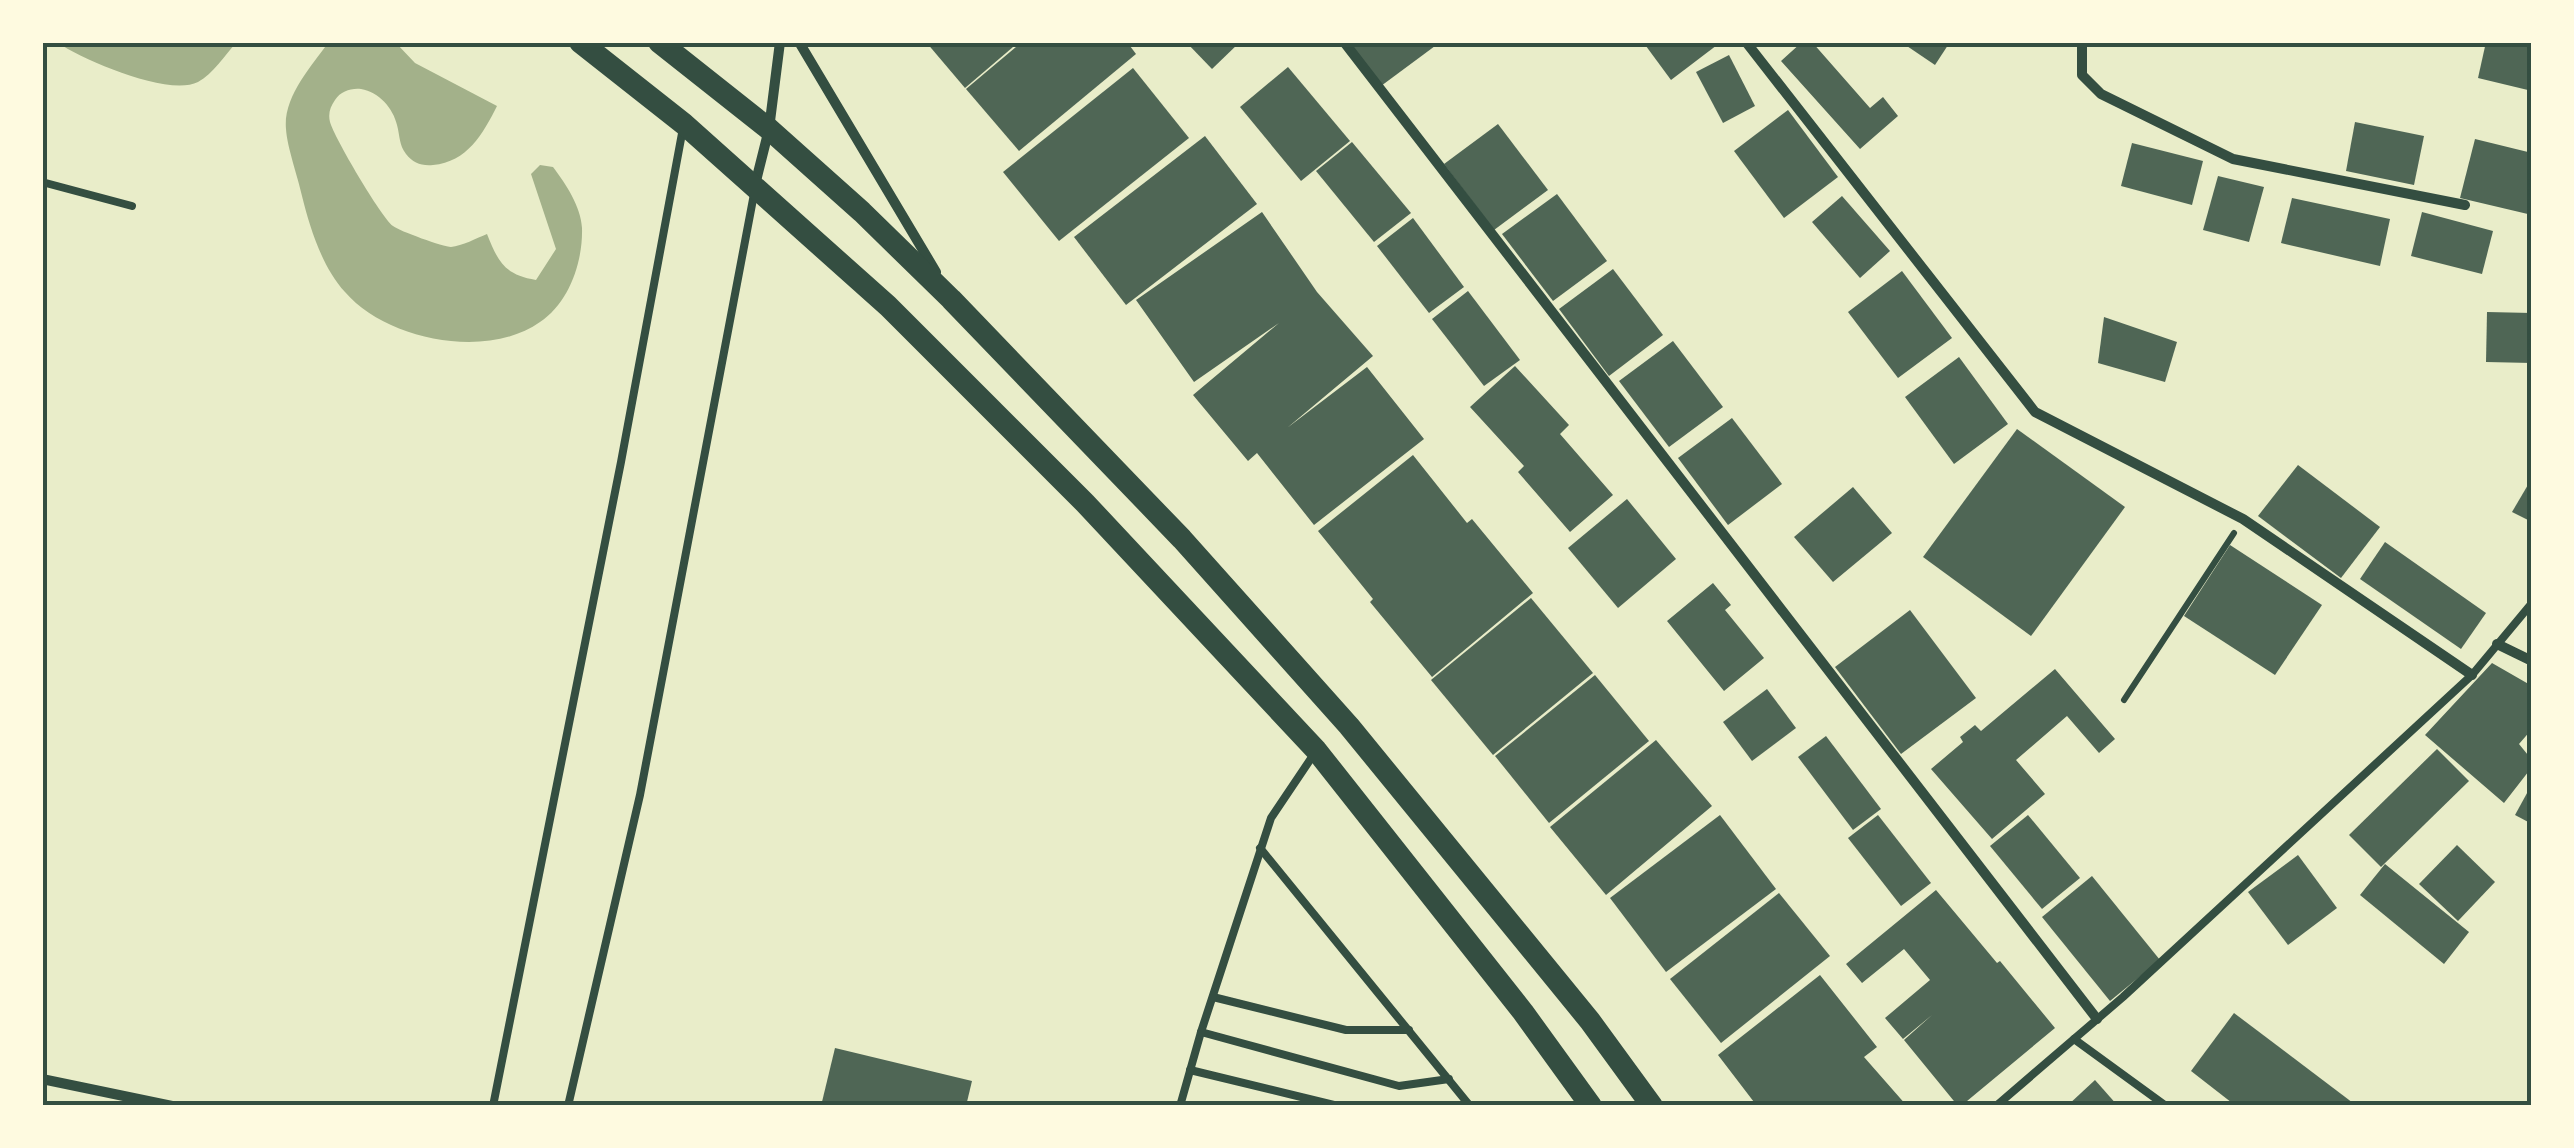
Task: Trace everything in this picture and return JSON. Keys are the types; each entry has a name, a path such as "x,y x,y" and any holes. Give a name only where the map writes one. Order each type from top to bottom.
{"main road":[{"path":"580,42 684,124 888,306 1086,502 1316,750 1523,1012 1591,1106"},
{"path":"659,42 769,129 862,212 952,299 1182,539 1349,726 1590,1021 1652,1106"}],"street":[{"path":"755,186 769,129 780,42"},
{"path":"799,42 952,299"},
{"path":"1344,42 2097,1019"},
{"path":"1746,42 2035,412 2243,519 2472,676"},
{"path":"2082,42 2082,75 2101,94 2234,159 2465,204"},
{"path":"2498,644 2532,661"},
{"path":"42,1079 172,1106"}],"lane":[{"path":"494,1106 684,124"},
{"path":"42,182 132,206"},
{"path":"568,1106 640,795 755,186"},
{"path":"1996,1106 2097,1019 2472,676 2532,603"},
{"path":"1180,1106 1270,818 1316,750"},
{"path":"1260,848 1470,1106"},
{"path":"1212,997 1346,1030 1409,1030"},
{"path":"1201,1032 1398,1086 1449,1079"},
{"path":"2074,1039 2166,1106"},
{"path":"1190,1070 1338,1106"}],"path":[{"path":"2124,700 2243,519"}],"shaded area":[{"path":"58,43 236,43 203,79 167,85 126,74"},
{"path":"328,43 396,43 415,63 497,106 480,136 464,152 445,163 425,165 414,162 404,151 395,119 379,97 357,89 337,97 329,113 333,130 393,226 451,247 487,234 504,266 517,275 536,280 556,249 531,174 540,165 553,167 576,204 582,241 577,268 566,293 540,322 518,334 493,340 438,339 385,322 363,309 337,282 313,234 286,129 293,94"}],"building":[{"path":"926,42 1019,42 965,88"},
{"path":"1022,42 1127,42 1136,54 1019,151 966,89"},
{"path":"1186,42 1240,42 1212,69"},
{"path":"1348,42 1432,42 1435,46 1381,86"},
{"path":"1643,42 1721,42 1671,80"},
{"path":"1802,42 1812,42 1870,108 1883,97 1898,116 1860,149 1781,61"},
{"path":"1901,42 1950,42 1935,65"},
{"path":"2486,42 2532,42 2532,91 2478,78"},
{"path":"1729,55 1755,106 1723,123 1696,72"},
{"path":"1288,67 1350,141 1301,181 1240,107"},
{"path":"1133,68 1189,138 1059,241 1003,172"},
{"path":"1788,110 1838,177 1784,218 1734,151"},
{"path":"2355,122 2424,136 2414,185 2346,171"},
{"path":"1498,124 1548,190 1494,230 1444,164"},
{"path":"1205,136 1257,204 1126,305 1074,237"},
{"path":"2475,139 2532,153 2532,215 2460,198"},
{"path":"1352,142 1411,213 1374,242 1316,171"},
{"path":"2132,143 2203,161 2192,205 2121,186"},
{"path":"2218,176 2264,187 2249,242 2203,230"},
{"path":"1557,194 1607,261 1553,301 1502,234"},
{"path":"1842,196 1890,251 1860,278 1812,222"},
{"path":"2292,198 2390,219 2380,266 2281,243"},
{"path":"1262,212 1317,292 1373,356 1287,428 1367,367 1424,439 1314,525 1257,453 1248,461 1193,395 1279,323 1194,382 1136,300"},
{"path":"2422,212 2493,231 2482,274 2411,256"},
{"path":"1413,218 1464,287 1429,313 1377,246"},
{"path":"1613,269 1663,335 1609,376 1559,309"},
{"path":"1902,271 1952,338 1898,378 1848,312"},
{"path":"1468,291 1520,360 1484,386 1432,319"},
{"path":"2487,312 2532,313 2532,363 2486,362"},
{"path":"2104,317 2177,342 2165,382 2098,363"},
{"path":"1673,341 1723,407 1669,447 1619,381"},
{"path":"1959,357 2008,424 1954,464 1905,397"},
{"path":"1515,366 1569,425 1560,434 1613,495 1570,532 1518,472 1524,466 1470,407"},
{"path":"1732,418 1782,484 1728,525 1678,458"},
{"path":"2017,429 2125,507 2031,636 1923,557"},
{"path":"1413,455 1467,523 1472,519 1533,593 1432,677 1318,531"},
{"path":"2298,465 2380,527 2341,578 2258,516"},
{"path":"2532,478 2532,522 2512,512"},
{"path":"1853,487 1892,533 1833,582 1794,537"},
{"path":"1627,499 1676,559 1618,608 1568,548"},
{"path":"2385,542 2486,613 2461,649 2360,579"},
{"path":"2230,545 2322,605 2275,675 2184,616"},
{"path":"1713,583 1731,605 1725,610 1764,658 1724,691 1667,621"},
{"path":"1531,598 1593,673 1493,755 1431,680"},
{"path":"1910,610 1976,698 1901,754 1835,667"},
{"path":"2492,663 2532,686 2532,729 2519,744 2532,760 2532,767 2504,803 2425,735"},
{"path":"2055,669 2115,739 2099,753 2067,716 2016,760 2045,794 1992,839 1931,769 1963,742 1960,737 1975,725 1981,731"},
{"path":"1595,675 1649,741 1549,823 1495,756"},
{"path":"1767,689 1796,728 1752,761 1723,722"},
{"path":"1826,736 1881,809 1853,830 1798,757"},
{"path":"1656,740 1712,806 1606,895 1550,827"},
{"path":"2437,749 2469,781 2381,867 2349,835"},
{"path":"2532,784 2532,824 2515,815"},
{"path":"1720,815 1776,889 1666,972 1610,898"},
{"path":"1878,815 1931,883 1901,906 1848,838"},
{"path":"2028,815 2080,878 2042,909 1990,846"},
{"path":"2457,845 2495,882 2458,921 2419,884"},
{"path":"2298,855 2337,908 2288,945 2248,892"},
{"path":"2385,864 2469,932 2444,964 2360,895"},
{"path":"2092,876 2160,960 2110,1001 2042,917"},
{"path":"1936,890 2055,1028 1961,1106 1904,1040 1932,1015 1903,1039 1885,1018 1930,980 1904,949 1862,983 1846,964"},
{"path":"1779,893 1830,956 1721,1043 1670,979"},
{"path":"1820,975 1877,1047 1864,1057 1907,1106 1757,1106 1718,1055"},
{"path":"2234,1013 2357,1106 2236,1106 2191,1071"},
{"path":"835,1048 972,1081 966,1106 821,1106"},
{"path":"2095,1080 2118,1106 2067,1106"}]}
